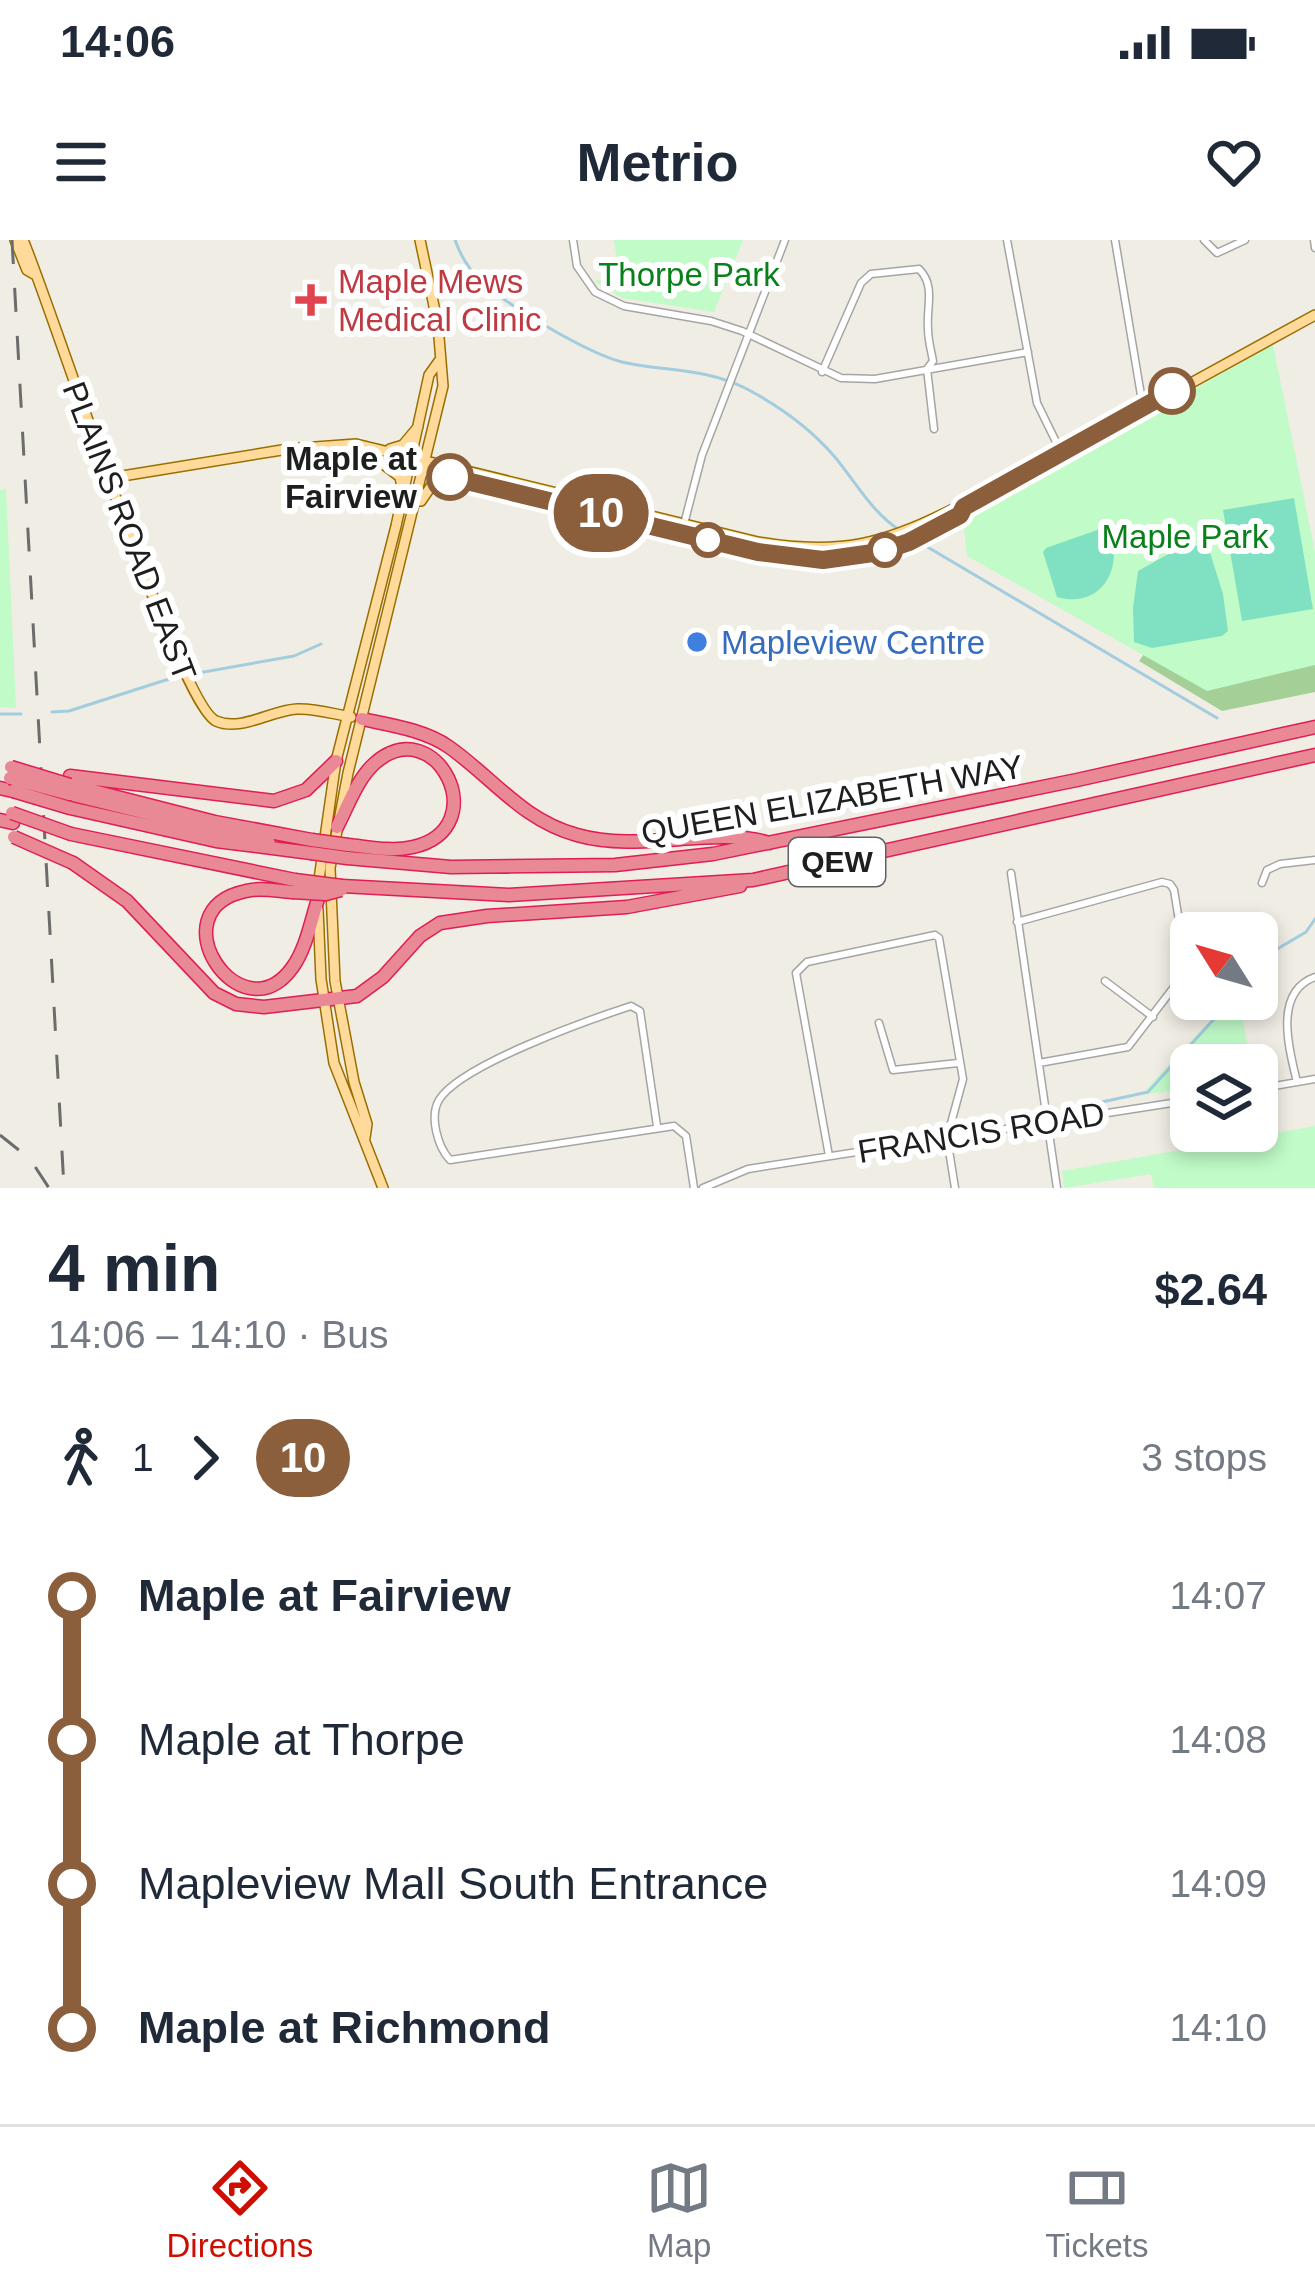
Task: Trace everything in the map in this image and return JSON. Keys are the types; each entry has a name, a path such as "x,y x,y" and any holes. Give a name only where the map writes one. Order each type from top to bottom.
{"highway":[{"path":"355,718 437,739 516,805 581,836 659,843 752,838 770,844"},
{"name":"QUEEN ELIZABETH WAY","path":"347,852 451,867 615,865 770,844 1315,727"},
{"path":"6,777 347,852 404,849 437,836 452,815 448,774 418,752 384,757 361,781 337,827"},
{"name":"QUEEN ELIZABETH WAY","path":"7,823 294,886 509,895 752,880 1315,754"},
{"path":"70,791 274,801 306,790 335,761"},
{"path":"6,777 70,791 216,842 267,850 311,847"},
{"path":"7,823 127,901 203,984 222,998 264,1007 332,1002 369,990 403,951 440,923 626,907 728,891 752,880"},
{"path":"294,886 248,890 231,896 215,911 206,938 212,962 226,977 256,987 284,977 301,950 318,899"}],"main road":[{"name":"PLAINS ROAD EAST","path":"19,240 35,267 176,652 206,714 226,724 293,709 355,718"},
{"path":"332,1002 320,963 318,899 320,851 335,761 355,718 406,540 444,374 420,240"},
{"path":"906,536 1315,315"},
{"path":"383,1188 342,1090 332,1002 330,892 355,718 430,375 439,362"},
{"path":"110,478 288,449 376,453 398,448 421,423"},
{"path":"435,425 436,448 460,474"},
{"path":"376,453 682,528 792,547 839,549 921,537 960,515 964,507"},
{"path":"376,453 401,481 400,513"},
{"path":"406,540 428,487 460,474"}],"street":[{"path":"573,240 577,266 595,292 624,306 711,321 749,334 822,372 858,380 1028,352"},
{"path":"682,528 702,454 785,240"},
{"path":"1007,240 1037,403 1061,452"},
{"path":"1115,240 1143,407"},
{"path":"1204,240 1216,253 1245,240"},
{"path":"822,372 861,283 871,274 909,267 926,274 933,361 927,369 934,429"},
{"path":"1262,883 1267,870 1280,864 1315,860"},
{"path":"1010,873 1057,1188"},
{"path":"1017,922 1162,882 1174,890 1186,970 1153,1017 1124,1050 1039,1063"},
{"path":"829,1156 796,974 807,962 934,934 939,938 963,1079 947,1138 955,1188"},
{"path":"1297,1082 1288,1043 1289,1005 1294,990 1315,976"},
{"path":"1105,981 1153,1017"},
{"path":"657,1126 640,1011 631,1006 561,1028 464,1078 441,1096 435,1124 450,1160 674,1126 684,1132 698,1188"},
{"path":"879,1023 892,1070 959,1063"},
{"path":"1278,1085 1315,1079"},
{"name":"FRANCIS ROAD","path":"698,1188 748,1169 1170,1103"}],"green space":[{"name":"Thorpe Park","path":"614,240 743,240 714,312 622,298 594,281 619,273"},
{"name":"Maple Park","path":"1273,345 1315,552 1315,665 1207,691 967,556 963,518"},
{"path":"6,489 16,708 0,707 0,490"},
{"path":"1294,498 1313,609 1242,621 1223,510"},
{"path":"1100,529 1114,556 1109,577 1088,596 1057,597 1043,552"},
{"path":"1207,543 1223,594 1228,631 1152,648 1134,642 1138,571 1172,552"},
{"path":"1144,654 1315,663 1315,692 1222,711 1139,661"},
{"path":"1212,1020 1243,1020 1247,1044 1188,1044"},
{"path":"1170,1064 1170,1091 1141,1095"},
{"path":"1315,1126 1315,1188 1154,1188 1151,1174 1064,1188 1062,1171 1170,1152 1278,1152 1278,1133"}],"waterway":[{"path":"455,240 471,270 491,289 568,338 622,362 731,382 771,403 825,446 872,506 901,531"},
{"path":"516,319 539,320"},
{"path":"919,542 1217,718"},
{"path":"198,673 294,656 321,644"},
{"path":"52,712 69,711 172,678"},
{"path":"0,714 21,714"},
{"path":"1278,949 1306,932 1315,919"},
{"path":"1051,1113 1148,1092 1213,1020"}],"railway":[{"path":"12,240 64,1188"},
{"path":"0,1135 30,1159 49,1188"}],"bus line":[{"name":"10","path":"450,477 758,552 841,560 880,552 938,528 960,515 964,507 1172,391"}],"place":[{"name":"Maple Mews Medical Clinic","path":"311,300"},
{"name":"Maple at Fairview","path":"450,477"},
{"name":"Mapleview Centre","path":"697,642"}]}
